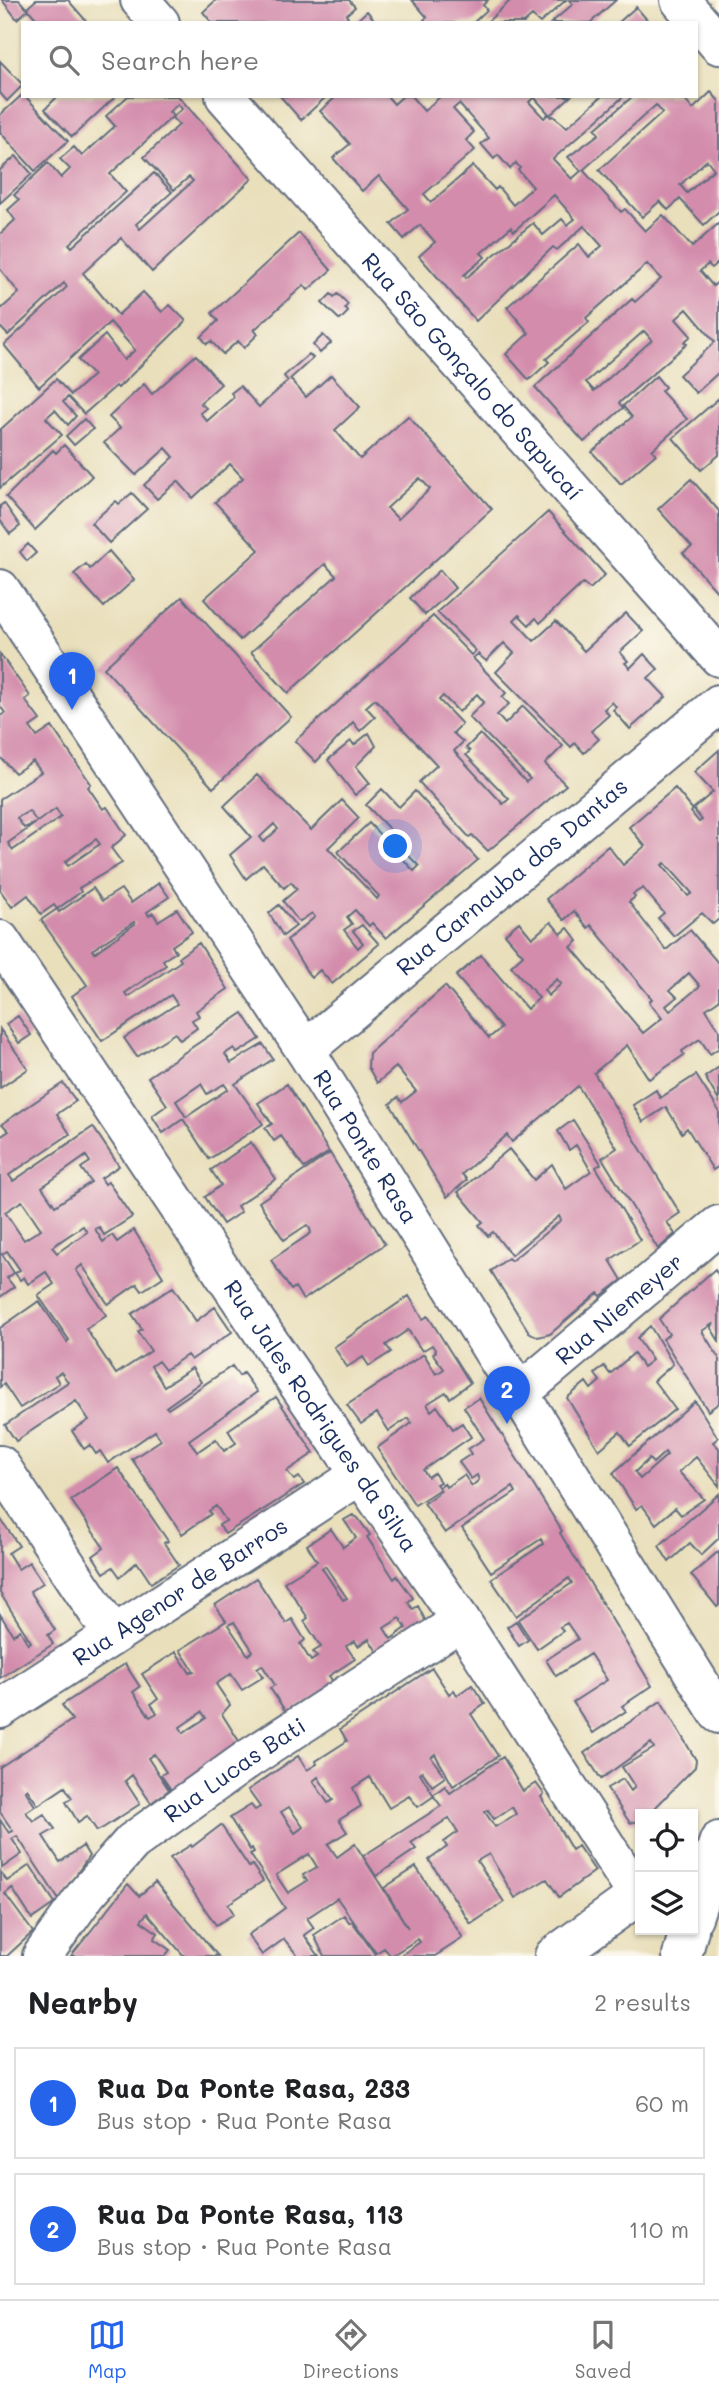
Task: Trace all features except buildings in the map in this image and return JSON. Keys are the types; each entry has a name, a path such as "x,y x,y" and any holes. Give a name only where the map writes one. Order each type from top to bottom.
{"street":[{"path":"139,0 158,21"},
{"path":"680,0 719,45"},
{"name":"Rua São Gonçalo do Sapucaí","path":"227,98 719,657"},
{"name":"Rua Ponte Rasa","path":"0,589 305,1050 719,1714"},
{"name":"Rua Carnauba dos Dantas","path":"305,1050 719,704"},
{"name":"Rua Jales Rodrigues da Silva","path":"0,940 461,1621 635,1889"},
{"name":"Rua Niemeyer","path":"520,1393 719,1225"},
{"path":"0,1465 113,1635"},
{"name":"Rua Agenor de Barros","path":"0,1709 360,1475"},
{"name":"Rua Lucas Bati","path":"42,1956 94,1885 132,1842 248,1759 461,1621"},
{"path":"698,1840 719,1820"},
{"path":"698,1902 719,1841"},
{"path":"554,1956 635,1898"},
{"path":"682,1956 688,1935"}],"place":[{"name":"Rua Da Ponte Rasa, 233","path":"72,710"},
{"name":"Rua Da Ponte Rasa, 113","path":"507,1424"}]}
